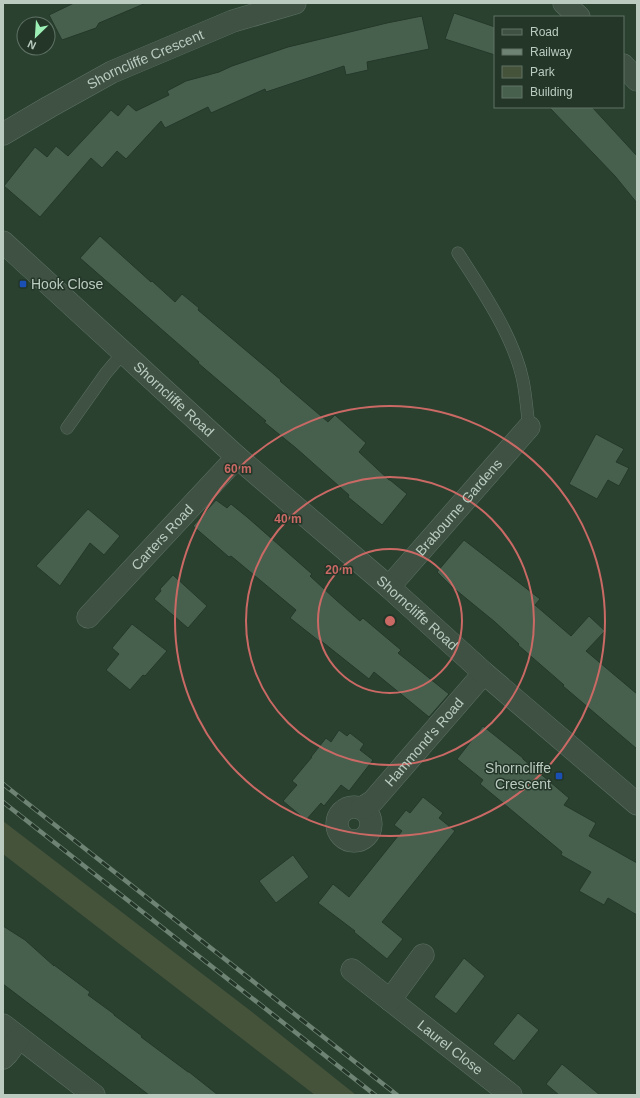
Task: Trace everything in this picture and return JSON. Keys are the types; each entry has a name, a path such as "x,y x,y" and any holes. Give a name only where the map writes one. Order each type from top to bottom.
{"street":[{"name":"Shorncliffe Crescent","path":"3,134 112,72 233,21 295,3"},
{"path":"564,3 578,16"},
{"path":"624,66 637,80"},
{"name":"Shorncliffe Road","path":"3,242 237,457 388,587 484,674 637,804"},
{"name":"Brabourne Gardens","path":"388,587 529,427"},
{"name":"Carters Road","path":"88,617 237,457"},
{"name":"Hammond's Road","path":"362,808 373,801 484,674"},
{"path":"390,1000 423,955"},
{"name":"Laurel Close","path":"352,970 511,1095"},
{"path":"3,1058 8,1053 11,1032 94,1095"}],"lane":[{"path":"458,253 500,322 516,356 523,381 529,427"},
{"path":"67,428 106,373 123,353"}],"green space":[{"path":"3,821 252,1012 356,1095 315,1095 3,854"}],"building":[{"path":"74,3 146,3 99,23 96,28 62,40 56,28 56,16 49,15"},
{"path":"454,13 494,27 494,55 445,39"},
{"path":"422,16 429,49 367,62 368,70 346,75 344,66 266,92 265,89 211,113 208,107 165,128 161,121 126,159 117,151 102,168 91,158 40,217 4,186 35,147 47,157 56,146 68,156 111,110 118,116 128,104 136,111 169,95 167,91 186,81 219,72 232,66 288,47"},
{"path":"550,108 593,108 637,156 637,203 615,176"},
{"path":"100,236 175,302 182,294 199,308 198,310 328,422 335,415 366,443 359,452 389,480 407,494 382,525 348,497 349,495 264,422 266,421 80,258"},
{"path":"596,434 624,449 616,462 629,468 619,486 608,480 597,499 569,484"},
{"path":"216,500 227,508 231,504 247,517 312,574 310,576 336,600 360,621 363,618 401,650 398,653 449,694 429,717 374,672 369,679 290,618 296,610 231,556 229,557 193,526"},
{"path":"88,509 120,536 104,555 90,543 60,586 36,566"},
{"path":"464,540 540,599 535,605 571,636 589,616 605,631 586,651 637,694 637,749 563,686 564,685 518,645 519,644 495,622 451,586 437,572"},
{"path":"173,575 207,606 188,628 154,599 161,591 160,589"},
{"path":"132,624 167,651 145,676 143,675 130,690 106,670 119,654 112,648"},
{"path":"483,726 569,798 564,805 596,823 589,836 637,863 637,915 608,898 604,905 579,891 591,872 561,855 562,852 480,784 483,780 457,759"},
{"path":"339,730 347,736 350,733 364,744 360,750 373,760 349,791 341,785 324,806 321,803 306,820 283,801 297,785 292,781 326,738 331,742"},
{"path":"423,797 443,813 439,818 455,831 382,922 403,939 387,959 354,932 355,931 318,903 333,884 349,897 402,831 394,825 406,810 410,813"},
{"path":"293,855 309,877 276,903 259,881"},
{"path":"3,926 25,940 54,966 90,992 88,995 218,1095 149,1095 3,984"},
{"path":"464,958 485,976 456,1014 434,997"},
{"path":"518,1013 539,1030 514,1061 493,1044"},
{"path":"562,1064 600,1095 559,1095 546,1084"}],"railway":[{"path":"3,784 397,1095"},
{"path":"3,802 375,1095"}],"place":[{"name":"Hook Close","path":"23,284"},
{"name":"Shorncliffe Crescent","path":"559,776"}]}
